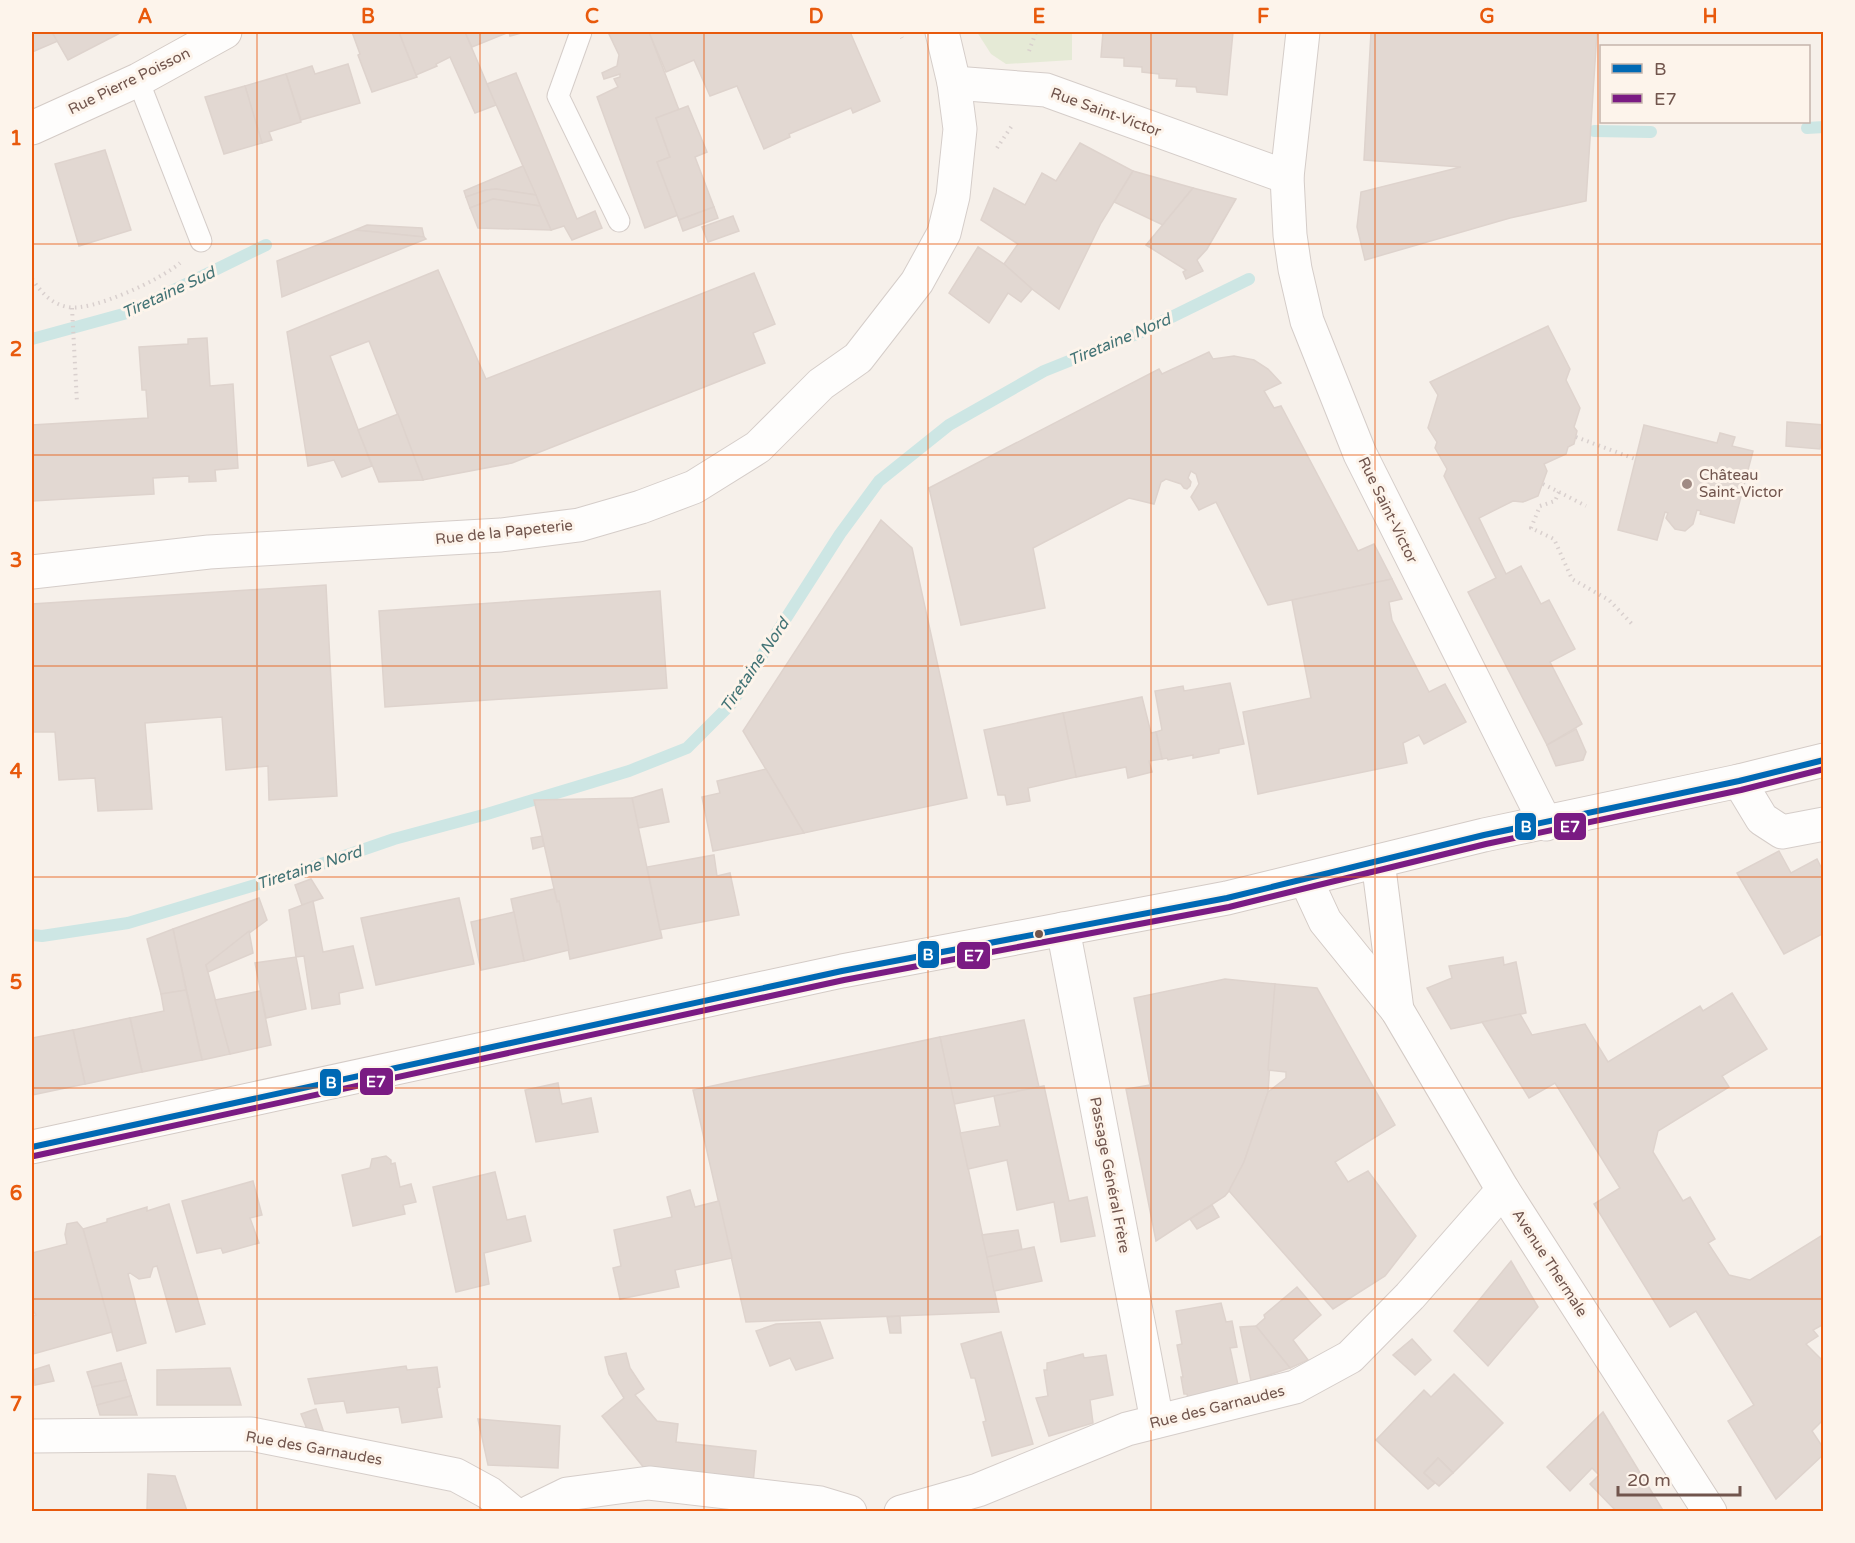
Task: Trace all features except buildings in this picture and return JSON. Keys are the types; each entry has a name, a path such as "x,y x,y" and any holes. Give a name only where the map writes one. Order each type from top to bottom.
{"street":[{"name":"Rue Pierre Poisson","path":"32,128 138,80 225,32"},
{"name":"Rue de la Papeterie","path":"32,572 209,552 512,534 579,525 641,507 694,487 758,447 821,384 858,358 917,282 944,233 953,196 960,129 954,83 942,32"},
{"name":"Rue Saint-Victor","path":"1303,32 1287,177 1290,235 1307,321 1360,454 1546,824"},
{"name":"Rue Saint-Victor","path":"954,83 1046,90 1287,177"},
{"path":"32,1148 842,971 1227,898 1484,835 1546,824 1824,760"},
{"path":"1739,781 1762,819 1782,832 1824,824"},
{"name":"Avenue Thermale","path":"1378,861 1387,917 1397,1010"},
{"name":"Avenue Thermale","path":"1306,880 1325,921 1397,1010 1503,1190 1710,1512"},
{"name":"Passage Général Frère","path":"1064,929 1157,1421"},
{"name":"Rue des Garnaudes","path":"901,1512 978,1490 1127,1429 1295,1387 1350,1357 1410,1296 1503,1190"},
{"name":"Rue des Garnaudes","path":"32,1436 251,1434 456,1475 489,1493 512,1512"},
{"path":"530,1512 567,1494 649,1483 820,1503 850,1512"}],"lane":[{"path":"581,32 558,96 619,220"},
{"path":"138,80 201,241"}],"path":[{"path":"899,32 902,38"},
{"path":"32,279 44,296 66,307 85,306 163,276 179,264 201,241"},
{"path":"72,307 77,403"},
{"path":"1576,437 1635,459"},
{"path":"1543,484 1586,506"},
{"path":"1559,492 1555,501 1540,506 1531,528 1554,539 1572,579 1609,600 1632,624"}],"green space":[{"path":"977,32 1072,32 1072,60 1006,64 991,54"}],"waterway":[{"path":"1807,128 1824,127"},
{"path":"1594,131 1651,132"},
{"name":"Tiretaine Sud","path":"32,339 127,313 266,245"},
{"name":"Tiretaine Nord","path":"32,935 42,936 128,923 292,874 394,839 487,814 629,771 687,748 731,704 840,534 879,481 949,425 1044,371 1139,333 1249,279"}],"transit line":[{"name":"B","path":"32,1147 842,971 1227,898 1484,835 1739,781 1824,760"},
{"name":"E7","path":"34,1156 844,980 1229,907 1486,844 1741,790 1824,769"}],"place":[{"name":"Château Saint-Victor","path":"1687,484"}]}
